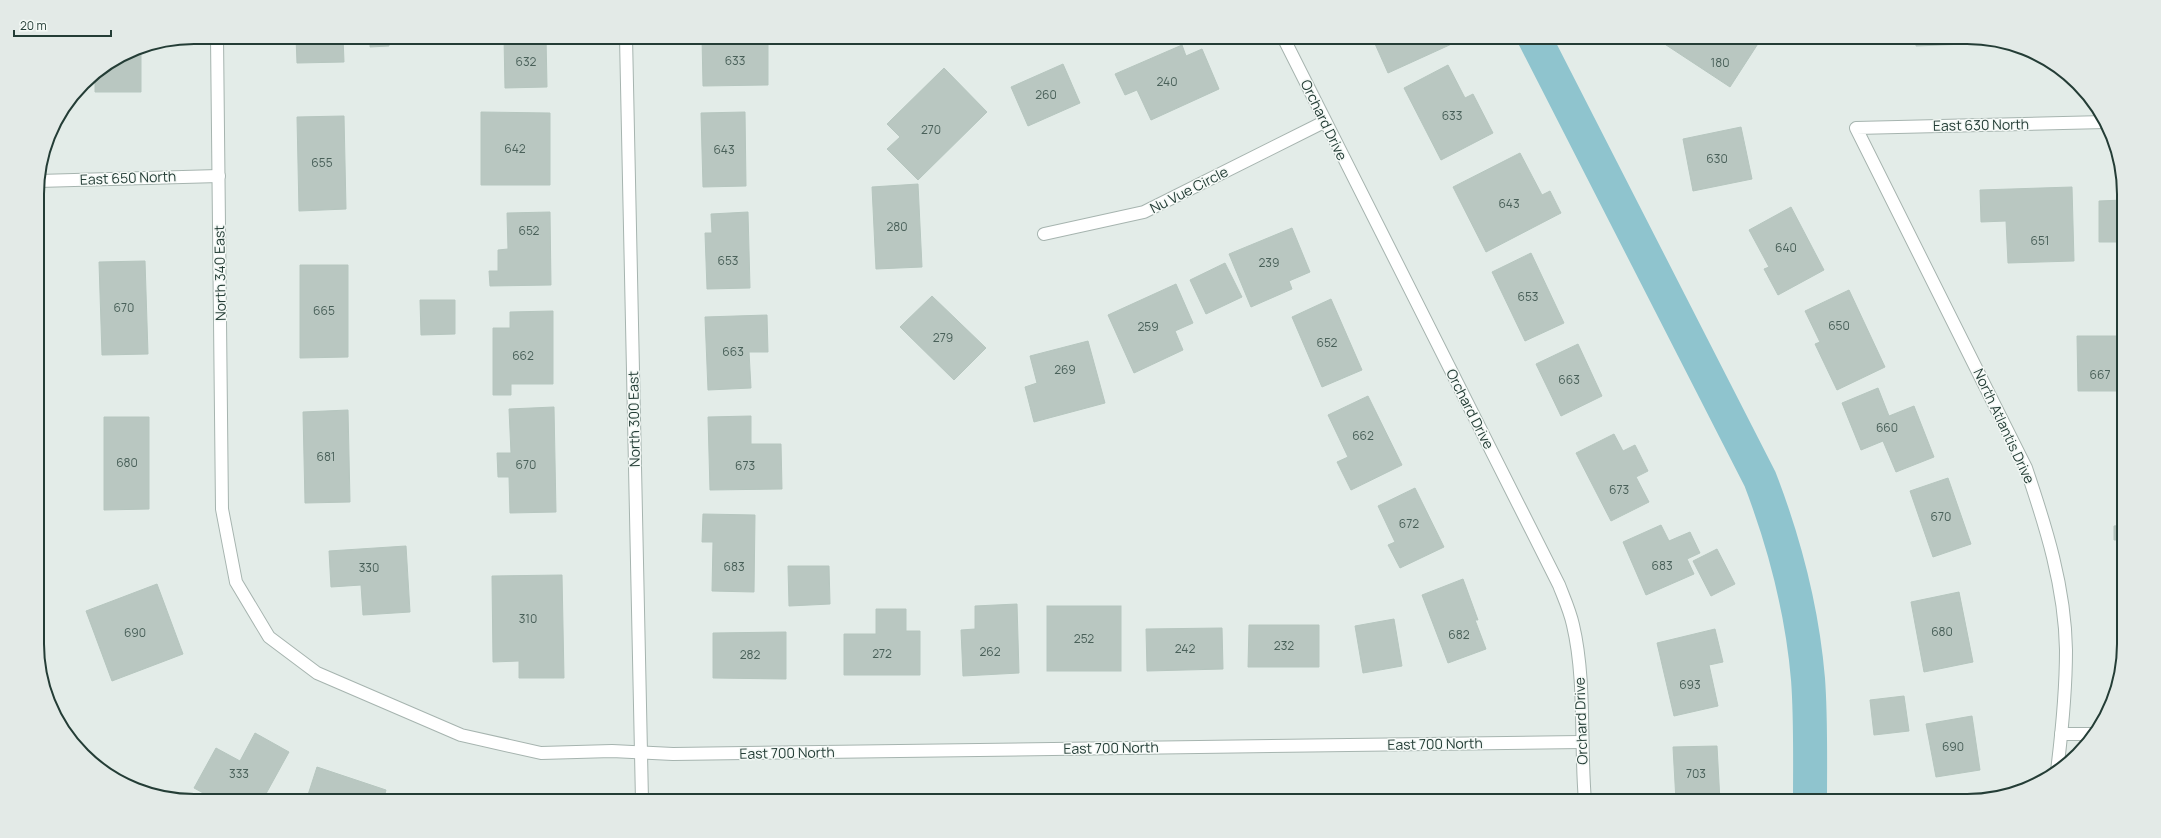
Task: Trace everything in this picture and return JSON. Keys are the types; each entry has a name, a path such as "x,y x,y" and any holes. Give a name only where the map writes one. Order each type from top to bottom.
{"street":[{"name":"North 340 East","path":"217,44 222,509 236,582 269,637 317,673 461,735 540,753 612,751 641,754"},
{"name":"North 300 East","path":"626,44 642,794"},
{"name":"Orchard Drive","path":"1286,44 1324,122 1559,585 1573,624 1580,666 1581,742 1585,794"},
{"name":"Nu Vue Circle","path":"1044,234 1144,212 1324,122"},
{"name":"East 630 North","path":"1856,128 2099,122"},
{"name":"North Atlantis Drive","path":"1856,128 2026,468 2044,521 2057,575 2066,648 2064,704 2058,763"},
{"name":"East 650 North","path":"44,181 219,176"},
{"path":"2061,734 2087,734"},
{"name":"East 700 North","path":"641,754 1581,742"}],"building":[{"path":"296,44 343,44 344,62 297,63"},
{"path":"370,44 389,44 389,46 370,47"},
{"path":"504,44 546,44 547,87 505,88"},
{"path":"702,44 768,44 768,85 703,86"},
{"path":"1375,44 1452,44 1388,73"},
{"path":"1665,44 1758,44 1730,87"},
{"path":"1916,44 1966,44 1916,46"},
{"path":"1182,45 1186,56 1202,49 1219,89 1151,120 1137,90 1125,95 1115,74"},
{"path":"141,54 141,92 95,92 95,81 119,64"},
{"path":"1063,64 1080,103 1028,126 1011,87"},
{"path":"1448,65 1465,98 1473,94 1493,133 1441,160 1404,88"},
{"path":"944,68 987,112 918,180 887,149 900,137 887,124"},
{"path":"481,112 550,113 550,185 481,185"},
{"path":"745,112 746,186 703,187 701,113"},
{"path":"344,116 346,209 299,211 297,117"},
{"path":"1741,127 1752,179 1693,191 1683,139"},
{"path":"1520,153 1542,195 1550,191 1561,213 1486,252 1453,187"},
{"path":"918,184 922,267 876,269 872,187"},
{"path":"2072,187 2074,261 2008,263 2006,221 1981,222 1980,190"},
{"path":"2117,200 2117,242 2099,242 2099,201"},
{"path":"1791,207 1824,270 1778,295 1764,269 1769,267 1749,230"},
{"path":"550,212 551,285 490,286 489,271 498,271 498,250 508,249 507,213"},
{"path":"748,212 750,288 707,289 705,233 712,233 711,214"},
{"path":"1292,228 1310,272 1289,281 1292,289 1251,307 1229,254"},
{"path":"1531,253 1564,323 1525,341 1492,272"},
{"path":"145,261 148,354 102,355 99,262"},
{"path":"1225,263 1242,297 1206,314 1190,280"},
{"path":"300,265 348,265 348,357 300,358"},
{"path":"1176,284 1193,323 1175,331 1183,350 1134,373 1108,315"},
{"path":"1849,290 1885,367 1837,390 1815,344 1820,342 1805,311"},
{"path":"932,296 986,348 954,380 900,327"},
{"path":"1331,299 1362,370 1322,387 1292,317"},
{"path":"420,300 455,300 455,334 421,335"},
{"path":"553,311 553,384 511,384 511,395 493,395 493,328 510,328 510,312"},
{"path":"767,315 768,352 749,352 751,388 708,390 705,317"},
{"path":"2077,336 2117,336 2117,391 2078,391"},
{"path":"1088,341 1105,403 1034,422 1025,387 1037,383 1030,356"},
{"path":"1578,344 1602,396 1561,416 1536,364"},
{"path":"1878,388 1889,416 1914,406 1934,457 1896,472 1883,441 1861,450 1842,403"},
{"path":"1368,396 1402,465 1351,490 1337,462 1348,457 1328,415"},
{"path":"554,407 556,512 510,513 509,477 498,477 497,453 511,453 509,409"},
{"path":"348,410 350,502 305,503 303,412"},
{"path":"751,416 751,444 781,444 782,489 710,490 708,417"},
{"path":"104,417 149,417 149,509 104,510"},
{"path":"1614,434 1623,451 1635,445 1648,471 1636,477 1649,502 1611,521 1576,453"},
{"path":"1948,478 1971,544 1933,557 1910,491"},
{"path":"1415,488 1444,547 1400,568 1388,545 1395,542 1378,506"},
{"path":"703,514 755,515 754,592 712,591 713,542 702,542"},
{"path":"1661,525 1669,541 1690,532 1700,553 1687,559 1694,574 1646,595 1623,542"},
{"path":"2114,526 2117,526 2117,540 2114,540"},
{"path":"406,546 410,612 363,615 361,585 331,587 329,551"},
{"path":"1717,549 1735,584 1711,596 1693,561"},
{"path":"788,566 829,566 830,604 789,606"},
{"path":"562,575 564,678 519,678 519,661 493,662 492,576"},
{"path":"1463,579 1478,620 1475,620 1486,649 1448,663 1422,595"},
{"path":"157,584 183,654 112,681 86,611"},
{"path":"1959,592 1973,662 1924,672 1911,602"},
{"path":"1017,604 1019,673 963,676 961,630 975,629 975,606"},
{"path":"1047,606 1121,606 1121,671 1047,671"},
{"path":"876,609 906,609 906,631 920,631 920,675 844,675 844,634 876,634"},
{"path":"1394,619 1402,666 1363,673 1355,626"},
{"path":"1249,625 1319,625 1319,667 1248,667"},
{"path":"1222,628 1223,669 1147,671 1146,629"},
{"path":"1715,629 1723,662 1709,665 1718,706 1674,716 1657,643"},
{"path":"786,632 786,679 713,678 713,633"},
{"path":"1904,696 1909,731 1874,735 1870,700"},
{"path":"1972,716 1980,770 1936,777 1926,724"},
{"path":"255,733 289,752 266,794 205,794 194,788 216,748 240,761"},
{"path":"1717,746 1720,794 1676,794 1673,747"},
{"path":"317,767 386,790 385,794 308,794"}],"waterway":[{"path":"1538,44 1760,479 1769,503 1785,552 1797,602 1805,653 1810,709 1810,794"}]}
